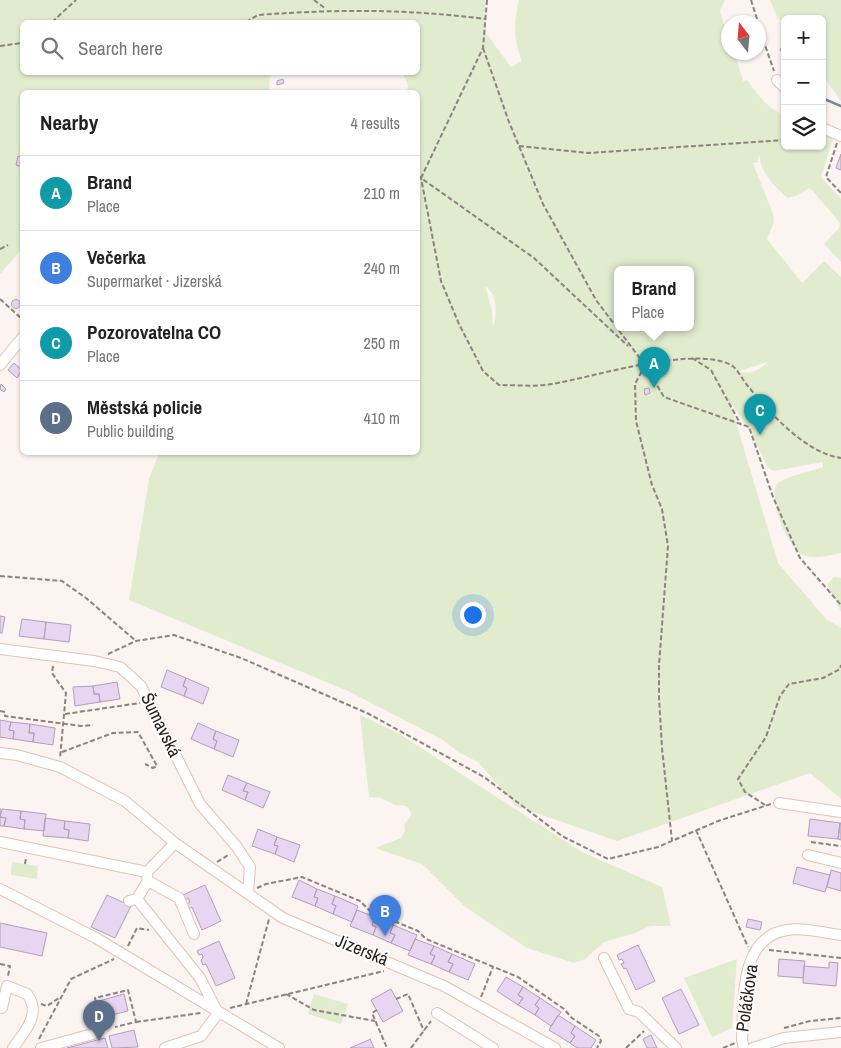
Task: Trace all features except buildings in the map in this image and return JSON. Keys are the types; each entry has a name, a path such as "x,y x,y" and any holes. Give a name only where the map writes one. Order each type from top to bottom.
{"street":[{"path":"777,80 781,84"},
{"path":"826,130 841,136"},
{"path":"0,365 20,342"},
{"name":"Šumavská","path":"0,649 94,661 120,667 141,686 200,804 238,849 250,867 248,892"},
{"name":"Jizerská","path":"0,753 17,755 57,766 125,801 175,843 283,918 402,967 478,1005 556,1048"},
{"path":"779,803 841,812"},
{"path":"0,842 147,877 179,898 194,934"},
{"path":"175,843 147,877 133,900 164,932 200,978 218,1011"},
{"path":"808,855 841,863"},
{"path":"0,889 123,955 279,1048"},
{"name":"Poláčkova","path":"744,1048 742,1040 746,980 756,948 774,934 788,930 841,936"},
{"path":"604,958 629,1009 638,1012 662,1032 676,1048"},
{"path":"2,1008 7,986 22,992 32,1001 34,1017 13,1048"},
{"path":"164,1048 201,1036 218,1011"},
{"path":"437,1013 492,1048"},
{"path":"753,1048 784,1038 841,1032"},
{"path":"40,1043 93,1034"}],"path":[{"path":"54,20 76,0"},
{"path":"314,0 327,10"},
{"path":"487,0 483,48 421,178 441,281 459,324 483,371 499,385 550,385 645,365 692,358 715,360 732,365 777,419 798,438 834,457 841,458"},
{"path":"751,0 755,15"},
{"path":"249,20 258,15 327,10 426,11 486,19"},
{"path":"0,46 20,43"},
{"path":"483,48 519,146 543,204 596,300 614,325"},
{"path":"766,48 777,80"},
{"path":"841,136 826,177 841,193"},
{"path":"519,146 588,152 781,140"},
{"path":"421,178 534,258 632,350"},
{"path":"0,250 8,245"},
{"path":"0,300 20,317"},
{"path":"618,331 645,365 664,397 749,427 773,497 800,558 841,605"},
{"path":"692,358 711,370 741,425"},
{"path":"645,365 635,384 636,421 652,485 662,509 668,546 659,698 662,748 672,841"},
{"path":"0,576 62,581 86,598 136,641"},
{"path":"94,661 136,641 174,635 241,658 370,714 484,777 562,836 608,859 658,847 696,830 765,805 745,792 738,779 766,737 780,696 789,684 823,678 840,669 841,666"},
{"path":"54,656 52,673 66,693 62,752 57,766"},
{"path":"65,714 149,702"},
{"path":"0,711 5,712 5,716 81,726 93,725"},
{"path":"62,752 113,733 138,732 156,766 153,768 145,764"},
{"path":"696,830 752,956"},
{"path":"811,842 841,846"},
{"path":"209,866 238,849"},
{"path":"248,892 266,884 302,877 360,902 370,911 418,931 426,938 518,977 599,1036 601,1041 596,1048"},
{"path":"246,1004 272,910"},
{"path":"40,1043 60,997 72,979 123,955 137,928 164,932"},
{"path":"764,950 841,958"},
{"path":"0,964 10,966"},
{"path":"478,1005 493,966"},
{"path":"115,1027 136,1022 218,1011 402,967"},
{"path":"93,1034 98,1011 95,998 128,990 136,1022"},
{"path":"286,994 314,1010 375,1021"},
{"path":"396,999 408,994 424,1031"},
{"path":"32,1001 47,1006 60,997"},
{"path":"377,1010 372,1013 387,1048"},
{"path":"411,1048 437,1013"},
{"path":"776,1030 810,1020 841,1018"},
{"path":"626,1048 651,1024"}],"green space":[{"path":"0,0 485,0 486,33 511,67 522,61 515,31 519,0 725,0 720,11 721,60 737,60 743,81 747,80 768,105 781,113 781,150 826,150 826,135 833,139 821,177 841,199 841,262 824,244 839,228 840,223 812,190 809,188 798,195 788,198 765,173 759,154 758,162 753,163 773,214 774,222 767,239 802,283 824,261 841,277 841,553 817,557 803,555 791,543 777,511 775,491 777,484 780,481 823,467 823,462 774,471 768,468 750,431 730,402 778,563 826,619 841,628 841,799 810,773 617,841 516,806 478,762 458,752 443,740 348,691 129,600 149,479 158,455 420,455 420,90 407,90 408,86 404,75 420,75 420,20 20,20 20,75 270,75 269,90 20,90 20,251 0,274","holes":["485,286 489,289 495,304 493,327 492,310","768,362 762,367 747,373 739,371"]},
{"path":"770,0 841,0 841,101 826,80 826,15 781,15 781,21 778,19"},
{"path":"834,577 841,578 841,612 827,584"},
{"path":"360,715 398,733 582,852 662,887 671,926 650,926 635,933 604,942 585,959 574,963 527,948 464,906 422,864 375,848 401,838 405,830 404,825 411,814 406,806 395,805 381,798 369,797"},
{"path":"12,862 38,866 37,879 11,875"},
{"path":"737,959 732,1028 712,1037 684,978"},
{"path":"314,994 348,1004 341,1024 308,1014"}],"waterway":[{"path":"826,100 841,106"}],"place":[{"name":"Brand","path":"654,388"},
{"name":"Pozorovatelna CO","path":"760,435"},
{"name":"Večerka","path":"385,936"},
{"name":"Městská policie","path":"99,1041"}]}
